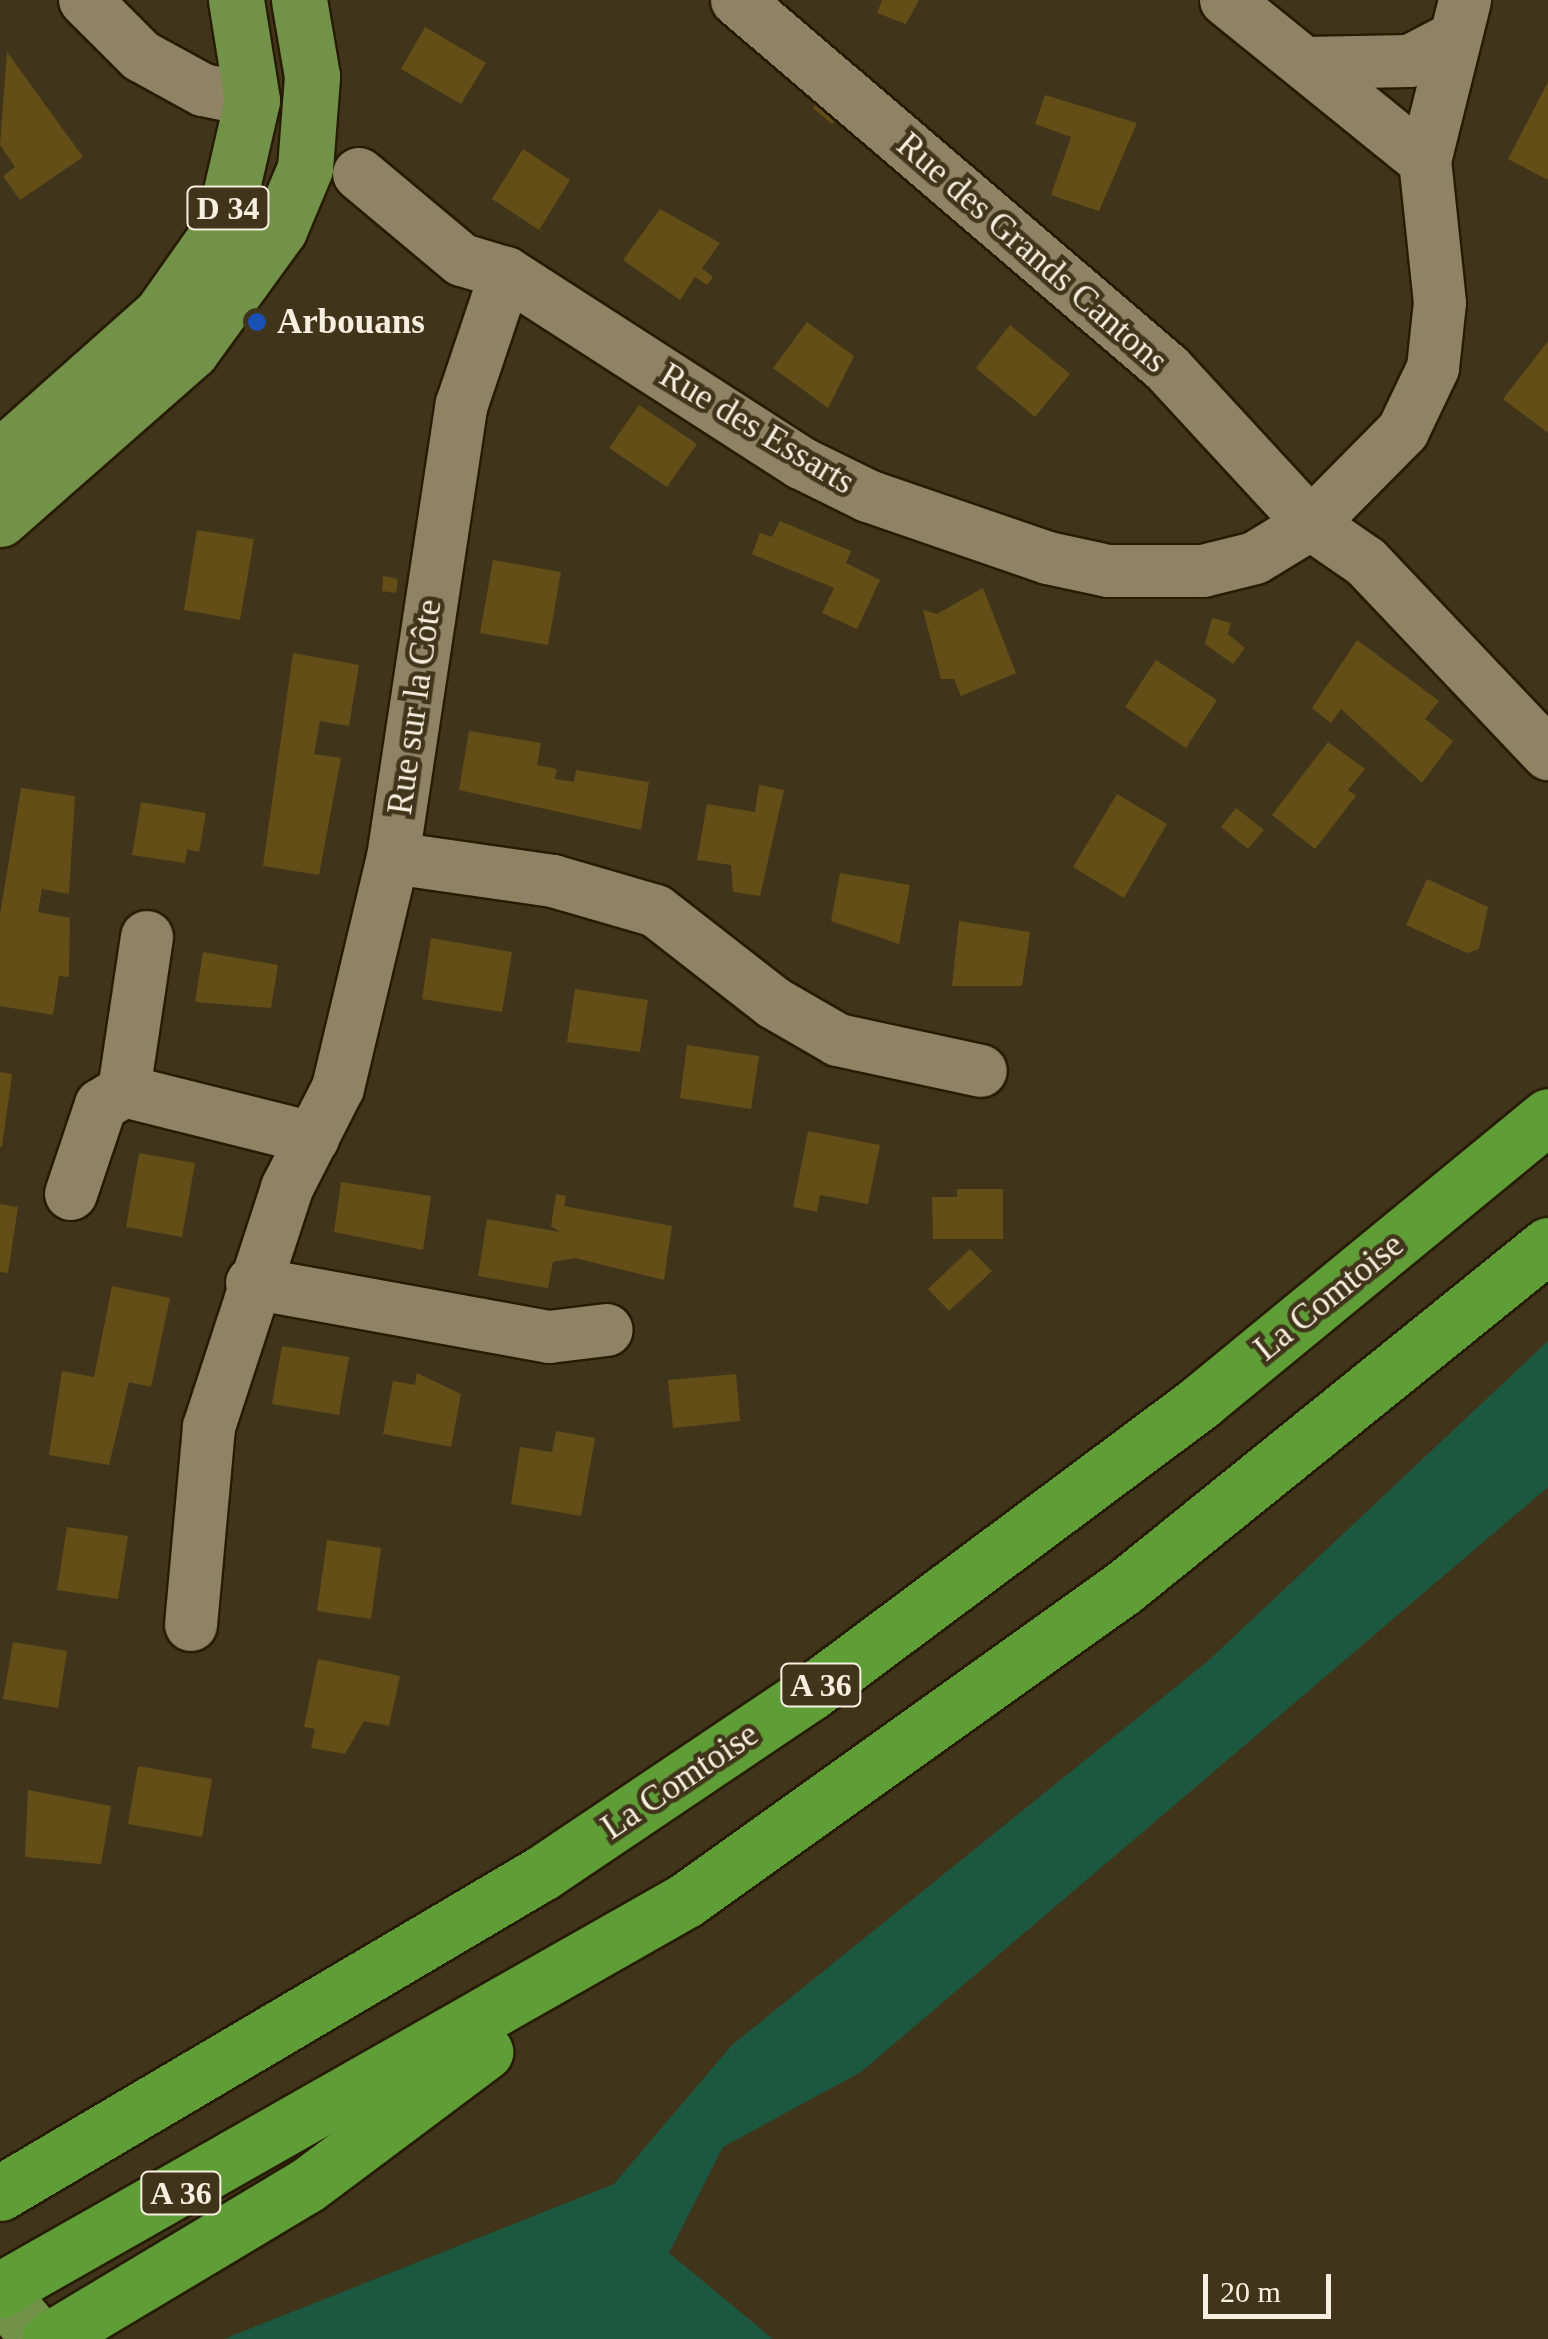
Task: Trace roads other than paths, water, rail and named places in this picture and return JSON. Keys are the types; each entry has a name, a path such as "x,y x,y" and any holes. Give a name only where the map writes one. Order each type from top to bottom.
{"highway":[{"name":"La Comtoise","path":"18,2183 542,1873 810,1693 1200,1402 1548,1116"},
{"name":"A 36","path":"50,2339 124,2300 306,2186 644,1927 1123,1588 1548,1245"},
{"name":"A 36","path":"0,2291 92,2243 644,1927"}],"main road":[{"name":"D 34","path":"0,457 160,314 201,265 223,226 252,100 236,0"},
{"name":"D 34","path":"0,519 191,351 280,230 306,168 312,76 299,0"},
{"path":"0,2291 39,2339"}],"street":[{"path":"85,0 141,56 203,90 252,100"},
{"name":"Rue des Grands Cantons","path":"737,0 1167,368 1311,524 1366,562 1548,754"},
{"path":"1226,0 1425,161"},
{"path":"1305,63 1410,61 1458,20"},
{"name":"Rue des Essarts","path":"359,174 462,260 506,273 801,463 1048,558 1108,571 1202,571 1254,558 1311,524 1403,431 1433,368 1440,303 1425,161 1458,20"},
{"name":"Rue sur la Côte","path":"190,1625 209,1427 252,1283 312,1138 338,1088 393,858 459,420 477,338 506,273"},
{"path":"393,858 553,881 656,912 774,1003 838,1040 981,1071"},
{"path":"124,1091 147,938"},
{"path":"70,1194 101,1104 124,1091 312,1138"},
{"path":"252,1283 549,1337 606,1330"}],"place":[{"name":"Arbouans","path":"257,322"}]}
